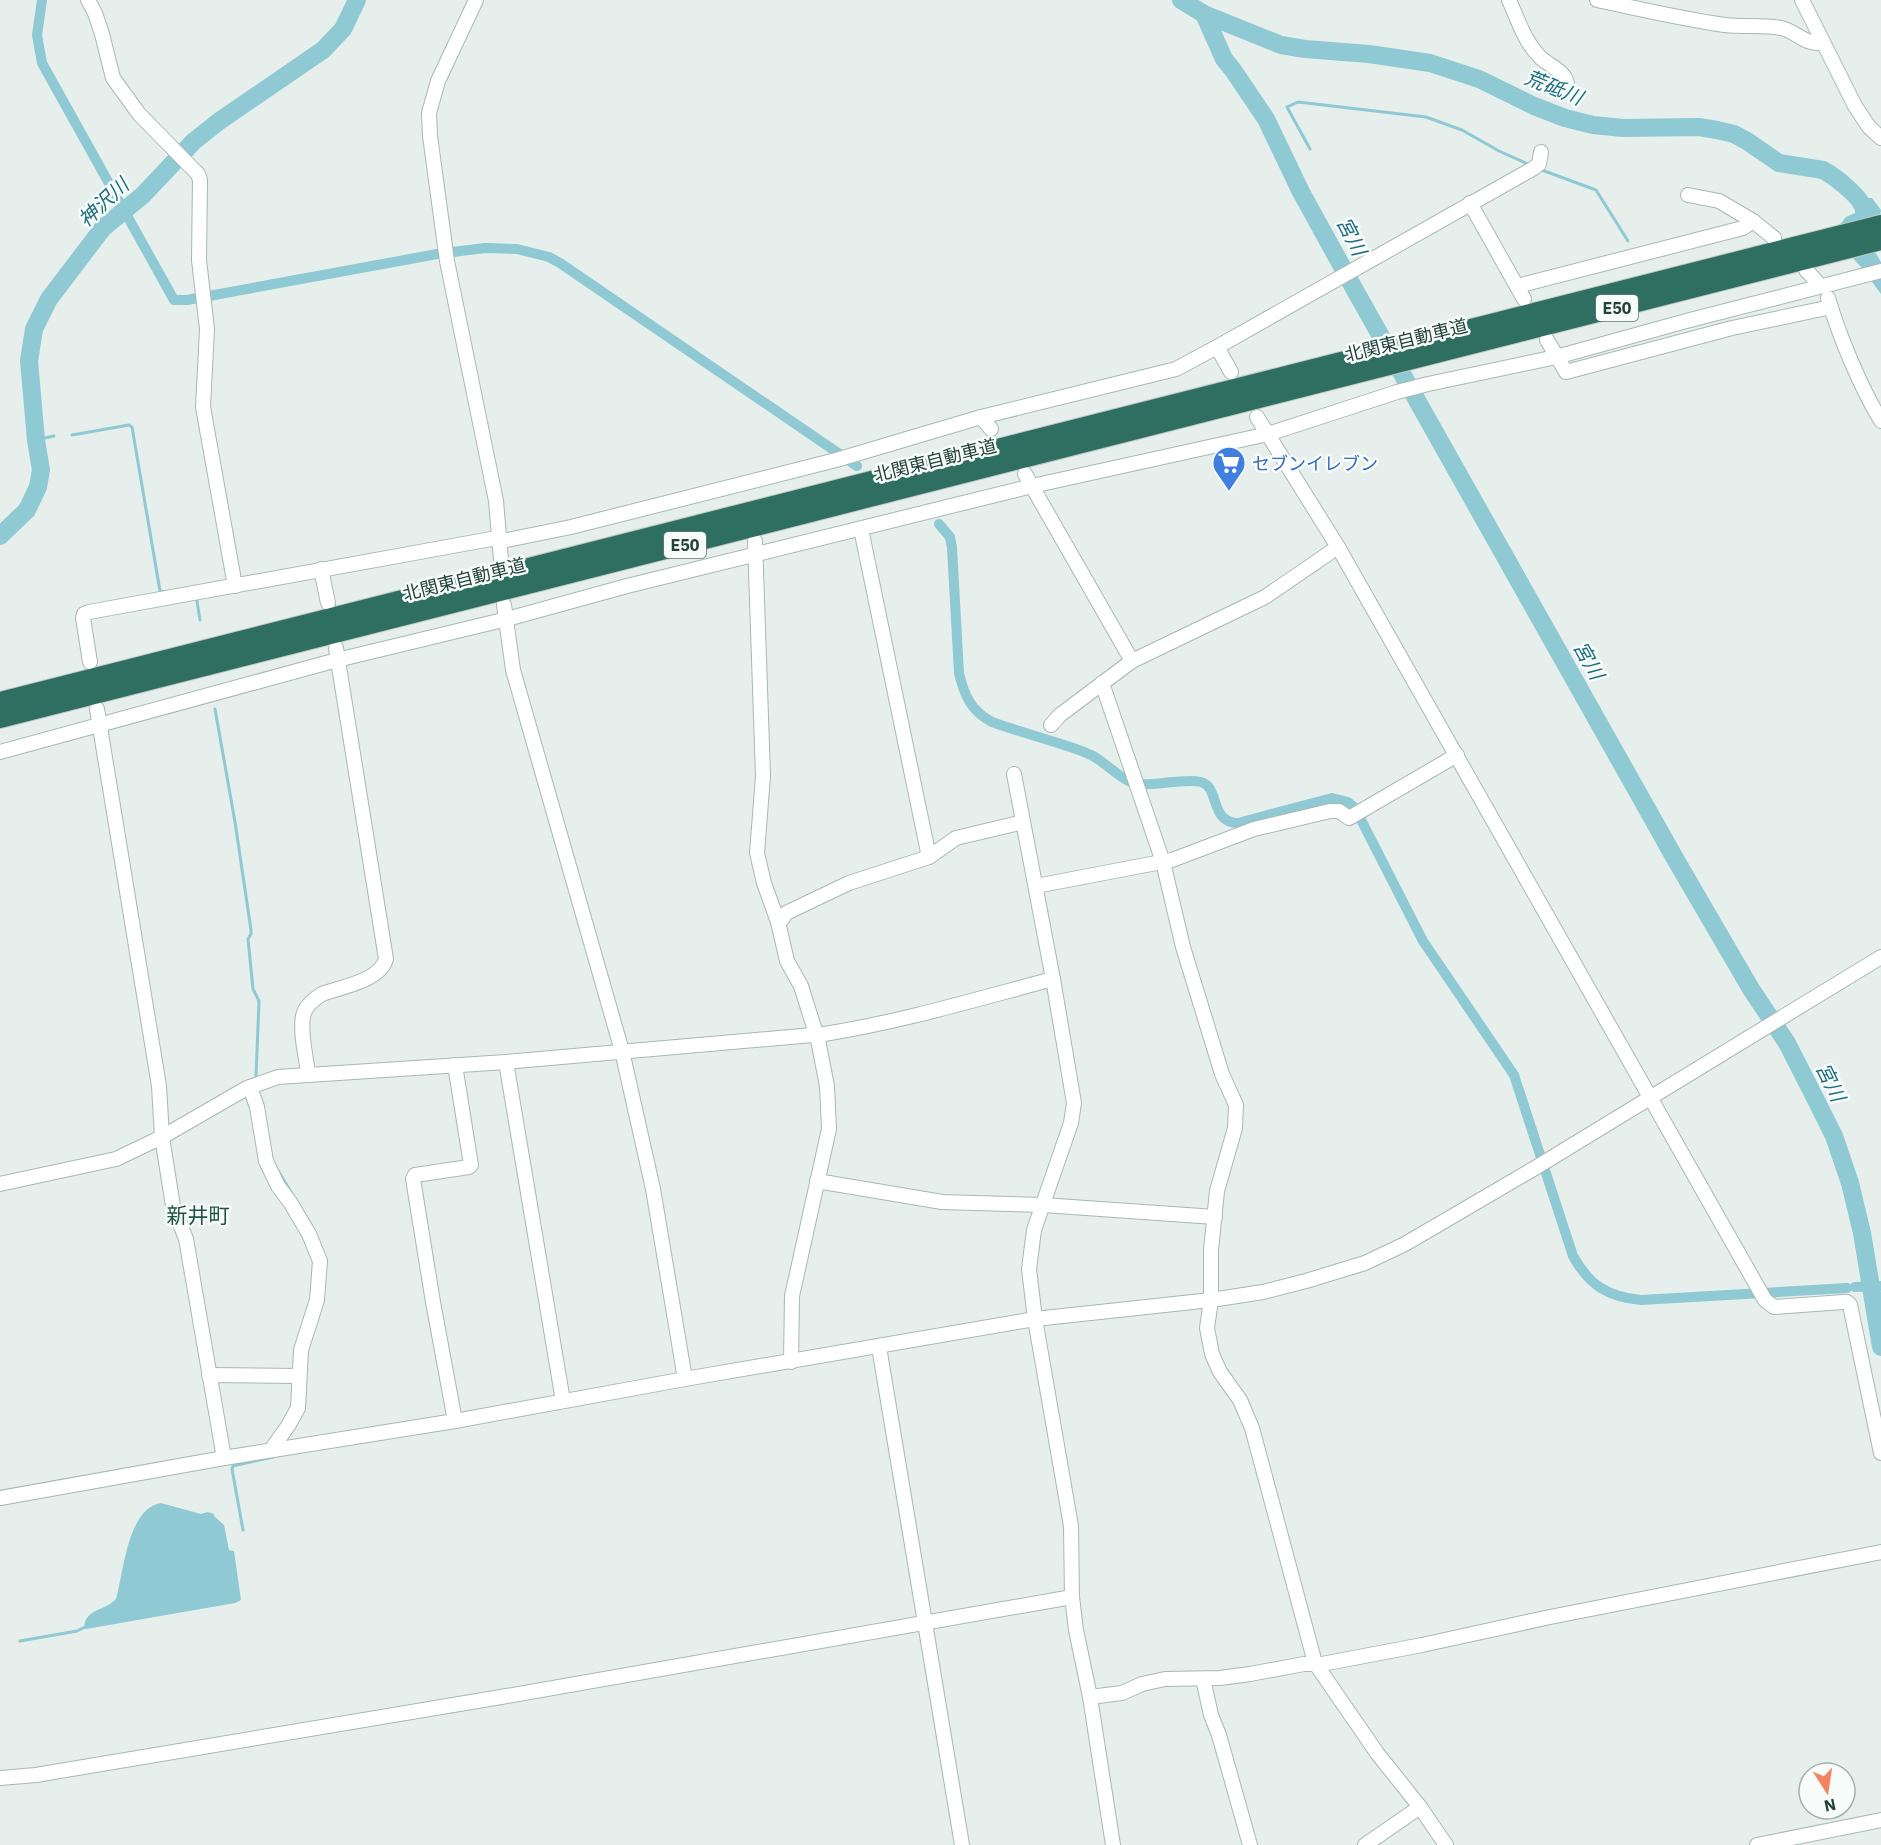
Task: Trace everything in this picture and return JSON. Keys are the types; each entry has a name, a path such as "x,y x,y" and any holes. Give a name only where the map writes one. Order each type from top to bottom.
{"highway":[{"name":"北関東自動車道","path":"1416,351 1799,244 1881,224"},
{"name":"北関東自動車道","path":"0,701 1416,351 1810,264 1881,241"},
{"name":"北関東自動車道","path":"0,719 1367,363"}],"street":[{"path":"88,0 102,34 113,78 139,114 198,174 199,249 207,329 203,407 235,586"},
{"path":"476,0 438,81 429,113 430,136 446,254 496,501 501,560"},
{"path":"1509,0 1533,50 1563,75 1567,84"},
{"path":"1597,0 1704,22 1776,27 1788,30 1811,43 1824,42"},
{"path":"1802,0 1859,112 1869,127 1881,138"},
{"path":"90,662 83,618 86,613 321,569 491,539 507,540 571,527 836,460 981,417 1176,369 1534,168 1539,164 1541,152"},
{"path":"1688,195 1719,201 1753,221 1774,238"},
{"path":"1470,203 1524,299"},
{"path":"1517,286 1743,228 1753,221"},
{"path":"1810,264 1817,282"},
{"path":"0,752 100,726 337,654 507,619 627,586 861,529 1029,480 1268,434 1397,392 1556,357 1881,271"},
{"path":"1547,340 1566,372 1830,303 1870,404 1881,421"},
{"path":"1217,347 1231,372"},
{"path":"981,417 991,429"},
{"path":"1257,417 1338,547 1765,1300 1774,1307 1843,1302 1850,1305 1881,1453"},
{"path":"1029,480 1132,661"},
{"path":"753,481 753,496"},
{"path":"861,529 929,857"},
{"path":"755,541 763,777 758,853 764,883 778,922 787,961 801,986 824,1064 830,1117 792,1296 791,1362"},
{"path":"1051,725 1060,715 1132,661 1265,597 1338,547"},
{"path":"321,569 328,603"},
{"path":"504,605 513,670 622,1051 653,1189 685,1379"},
{"path":"308,1074 303,1016 306,1008 322,994 372,976 380,971 386,959 337,654"},
{"path":"1101,683 1146,809 1183,947 1222,1074 1236,1105 1235,1128 1217,1191 1211,1250 1211,1300 1207,1328 1212,1354 1220,1371 1240,1400 1252,1428 1315,1663 1377,1753 1420,1807 1446,1845"},
{"path":"97,709 159,1086 162,1137 172,1206 186,1239 224,1458"},
{"path":"1036,886 1172,860 1254,829 1330,811 1339,811 1349,818 1457,755"},
{"path":"1014,774 1074,1103 1071,1123 1034,1230 1029,1269 1035,1319 1071,1526 1072,1597 1076,1630 1090,1697 1113,1845"},
{"path":"778,922 786,913 829,891 929,857 956,838 1023,822"},
{"path":"0,1498 1035,1319 1211,1300 1263,1292 1365,1263 1405,1244 1544,1162 1881,957"},
{"path":"0,1184 108,1161 162,1137 250,1087 272,1078 506,1062 824,1034 880,1024 1053,979"},
{"path":"506,1062 563,1401"},
{"path":"455,1065 471,1165 415,1175 413,1179 455,1421"},
{"path":"250,1087 257,1107 266,1161 278,1186 309,1234 320,1261 317,1300 301,1350 298,1408 272,1450"},
{"path":"817,1181 942,1202 1042,1205 1215,1217"},
{"path":"879,1347 962,1845"},
{"path":"209,1375 299,1376"},
{"path":"1090,1697 1122,1693 1142,1684 1165,1679 1203,1679 1250,1674 1422,1646 1550,1617 1881,1552"},
{"path":"0,1778 36,1775 272,1736 1072,1597"},
{"path":"1203,1679 1211,1715 1219,1735 1250,1845"},
{"path":"1365,1845 1420,1807"},
{"path":"1757,1845 1881,1820"}],"water":[{"path":"1872,198 1881,210 1875,252 1881,262 1881,294 1851,256 1837,228 1846,217 1855,213 1856,200"},
{"path":"161,1503 201,1514 208,1512 214,1514 224,1525 229,1550 234,1551 241,1600 235,1603 84,1628 85,1622 92,1613 116,1599 134,1529 150,1508"}],"waterway":[{"path":"42,0 37,35 42,63 174,300 187,300 437,254 485,248 517,249 549,257 560,263 857,466"},
{"name":"神沢川","path":"0,536 27,510 38,487 41,470 29,361 34,329 49,299 103,228 143,195 193,142 218,122 323,50 343,29 357,0"},
{"name":"荒砥川","path":"1181,0 1204,14 1281,45 1430,63 1479,79 1534,106 1565,118 1593,125 1623,128 1699,127 1734,134 1779,163 1823,170 1828,173 1847,187 1858,199 1864,211 1863,220"},
{"name":"宮川","path":"1204,14 1224,59 1266,119 1301,192 1356,292 1677,862 1751,989 1787,1043 1818,1104 1834,1136 1850,1183 1862,1233 1881,1347"},
{"path":"1310,149 1287,107 1298,102 1426,117 1462,130 1530,165"},
{"name":"宮川","path":"1266,119 1271,117"},
{"path":"1539,169 1596,190 1628,241"},
{"path":"72,435 129,425 132,427 160,591 166,592"},
{"path":"36,440 54,436"},
{"path":"939,524 950,537 952,548 959,673 970,702 985,718 1085,752 1131,782 1139,784 1201,782 1211,790 1219,811 1229,821 1238,823 1332,798 1348,802 1355,808 1423,941 1514,1075 1573,1256 1593,1282 1619,1296 1641,1300 1847,1288"},
{"path":"196,595 200,620"},
{"path":"215,709 251,930 248,939 253,989 259,1001 256,1076"},
{"path":"274,1164 311,1225"},
{"name":"宮川","path":"1855,1287 1881,1286"},
{"path":"243,1530 233,1466 273,1457"},
{"path":"20,1641 77,1631 85,1627"}],"place":[{"name":"セブンイレブン","path":"1229,492"}],"district":[{"name":"新井町","path":"198,1215"}]}
